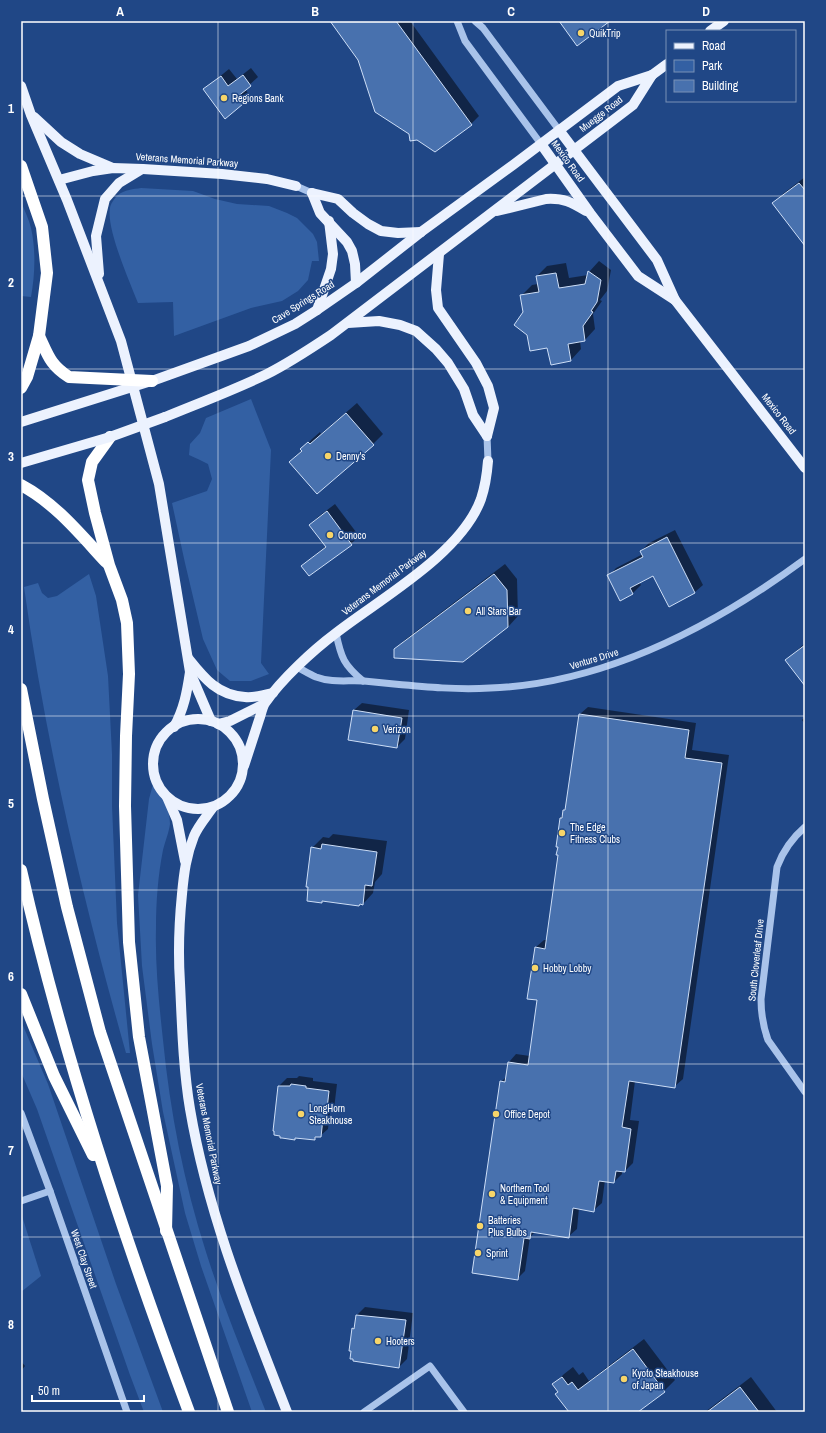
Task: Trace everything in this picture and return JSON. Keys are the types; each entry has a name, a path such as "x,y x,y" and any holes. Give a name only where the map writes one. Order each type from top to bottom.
{"highway":[{"path":"21,166 42,227 47,273 39,336 27,377 21,388"},
{"path":"39,336 50,360 57,369 69,377 152,381"},
{"path":"110,438 92,462 88,480 108,565 122,600 127,623 129,674 126,736 125,813 129,942 139,1037 167,1186 166,1231"},
{"path":"21,485 31,490 63,516 108,565"},
{"path":"21,689 42,799 100,1032 228,1412"},
{"path":"21,870 31,915 67,1050 109,1190 135,1266 189,1412"},
{"path":"21,994 54,1076 109,1190"}],"main road":[{"path":"711,30 724,21"},
{"name":"Muegge Road","path":"559,130 618,86 652,75 666,65"},
{"name":"Muegge Road","path":"555,164 633,105 652,75"},
{"path":"21,86 122,341 154,465 165,517 190,672 186,698 174,727"},
{"path":"31,114 61,142 80,154 113,168"},
{"name":"Cave Springs Road","path":"21,422 152,381 249,346 295,324 356,282 559,130"},
{"name":"Mexico Road","path":"559,130 657,260 675,300 805,468"},
{"name":"Mexico Road","path":"541,144 590,213 638,276 675,300"},
{"path":"21,463 110,438 208,400 268,373 292,360 348,323 555,164"},
{"name":"Veterans Memorial Parkway","path":"59,180 93,171 113,168 222,174 259,178 296,186"},
{"path":"100,284 96,236 104,199 120,183 143,169"},
{"path":"312,193 320,213 347,242 352,251 355,264 356,282"},
{"name":"Veterans Memorial Parkway","path":"312,193 338,199 354,213 381,231 421,232"},
{"path":"493,212 546,199 563,199 571,201 590,213"},
{"path":"317,310 331,269 333,254 329,221"},
{"name":"Veterans Memorial Parkway","path":"439,254 436,290 438,308 476,363 488,386 494,408 487,436"},
{"path":"348,323 378,321 400,325 416,331 436,349 448,363 464,389 473,416 487,436"},
{"name":"Veterans Memorial Parkway","path":"244,766 264,704 297,667 336,633 402,586 434,560 457,538 470,520 480,500 486,481 488,461"},
{"path":"188,658 206,680 222,692 246,697 273,693"},
{"path":"190,672 215,723"},
{"name":"Veterans Memorial Parkway","path":"215,723 230,721 264,704"},
{"path":"167,797 179,806 194,810 213,807 222,803 234,793 241,781 244,766 242,751 235,738 225,728 215,723 197,719 182,722 169,730 159,741 154,755 153,770 155,778 158,785 167,797 177,820 185,861"},
{"name":"Veterans Memorial Parkway","path":"213,807 194,834 185,861 180,916 179,957 184,1060 190,1108 211,1200 225,1248 286,1412"}],"street":[{"name":"Mexico Road","path":"457,21 464,41 541,144"},
{"name":"Mexico Road","path":"475,21 483,28 559,130"},
{"name":"Veterans Memorial Parkway","path":"296,186 312,193"},
{"name":"Veterans Memorial Parkway","path":"487,436 488,461"},
{"name":"Venture Drive","path":"297,667 317,677 339,682 363,681 444,688 491,688 540,683 586,672 636,656 701,625 749,598 805,559"},
{"path":"336,633 339,651 343,660 350,671 363,681"},
{"name":"South Cloverleaf Drive","path":"805,828 790,842 782,853 777,867 761,998 763,1022 768,1040 805,1092"},
{"name":"West Clay Street","path":"21,1113 50,1191 127,1412"},
{"path":"21,1201 50,1191"},
{"path":"364,1412 430,1366 464,1412"}],"green space":[{"path":"141,188 193,191 215,199 237,204 269,206 287,213 297,218 313,234 317,242 319,261 312,261 308,280 298,291 282,301 251,308 174,336 173,302 138,303 115,242 110,217 111,205 114,199 123,192"},
{"path":"21,201 30,225 34,245 34,271 31,297 21,296"},
{"path":"251,399 271,450 261,663 269,674 251,681 230,681 217,670 203,639 172,503 207,491 212,479 208,464 189,455 190,444 200,433 206,418"},
{"path":"89,574 96,596 108,676 117,923 130,1053 126,1053 110,996 67,822 43,705 24,587 38,583 42,593 48,598 57,596"},
{"path":"155,777 167,806 170,818 168,834 163,850 159,879 156,908 156,942 160,1012 174,1121 191,1200 206,1252 227,1312 266,1412 252,1412 201,1266 185,1213 163,1112 152,1044 142,966 138,895 149,799"},
{"path":"21,1021 48,1084 116,1284 163,1412 144,1412 130,1375 37,1109 21,1072"},
{"path":"21,1213 41,1276 21,1292"}],"building":[{"path":"330,21 396,21 472,125 435,152 417,140 410,141 409,134 375,112 358,60"},
{"name":"QuikTrip","path":"559,21 610,21 577,46"},
{"path":"243,75 251,86 237,97 243,104 225,119 203,89 221,76 228,86"},
{"path":"799,183 805,190 805,246 772,203"},
{"path":"588,271 601,280 597,302 591,311 593,312 583,326 585,341 568,344 571,361 551,365 547,348 530,351 527,335 514,325 523,312 520,295 539,292 536,276 556,273 559,288 585,284"},
{"name":"Denny's","path":"346,413 374,445 317,494 289,462 302,451 300,449 308,442 310,444"},
{"name":"Conoco","path":"327,511 352,545 309,576 301,566 326,547 309,525"},
{"path":"667,537 695,593 669,607 653,576 630,588 633,594 620,601 607,575 643,557 640,551"},
{"path":"494,574 507,590 508,627 463,662 394,658 394,649"},
{"path":"805,645 805,686 785,660"},
{"name":"Verizon","path":"353,710 402,718 397,748 348,740"},
{"path":"579,714 689,730 685,758 722,763 675,1088 629,1081 622,1127 631,1129 625,1172 616,1171 614,1183 599,1181 594,1212 573,1208 569,1238 531,1232 530,1239 524,1238 518,1280 472,1273 500,1081 505,1082 508,1062 528,1065 537,1000 527,999 535,947 545,949 558,855 556,855 558,847 556,847 560,818 562,818 563,810 565,810"},
{"path":"322,844 377,852 372,886 365,885 363,905 360,904 359,906 322,901 322,903 307,901 308,887 306,887 311,847 321,849"},
{"name":"LongHorn Steakhouse","path":"291,1084 306,1086 306,1088 329,1091 326,1118 323,1118 321,1137 315,1137 315,1140 295,1138 295,1140 280,1138 280,1136 274,1135 273,1131 278,1086 290,1086"},
{"name":"Hooters","path":"356,1315 406,1320 399,1368 353,1361 353,1359 350,1359 351,1351 349,1351 352,1328 354,1329"},
{"name":"Kyoto Steakhouse of Japan","path":"633,1349 665,1392 638,1412 569,1412 555,1394 558,1392 552,1384 562,1377 568,1385 572,1382 578,1390"},
{"path":"740,1387 759,1412 707,1412"}],"place":[{"name":"QuikTrip","path":"581,33"},
{"name":"Regions Bank","path":"224,98"},
{"name":"Denny's","path":"328,456"},
{"name":"Conoco","path":"330,535"},
{"name":"All Stars Bar","path":"468,611"},
{"name":"Verizon","path":"375,729"},
{"name":"The Edge Fitness Clubs","path":"562,833"},
{"name":"Hobby Lobby","path":"535,968"},
{"name":"LongHorn Steakhouse","path":"301,1114"},
{"name":"Office Depot","path":"496,1114"},
{"name":"Northern Tool & Equipment","path":"492,1194"},
{"name":"Batteries Plus Bulbs","path":"480,1226"},
{"name":"Sprint","path":"478,1253"},
{"name":"Hooters","path":"378,1341"},
{"name":"Kyoto Steakhouse of Japan","path":"624,1379"}]}
